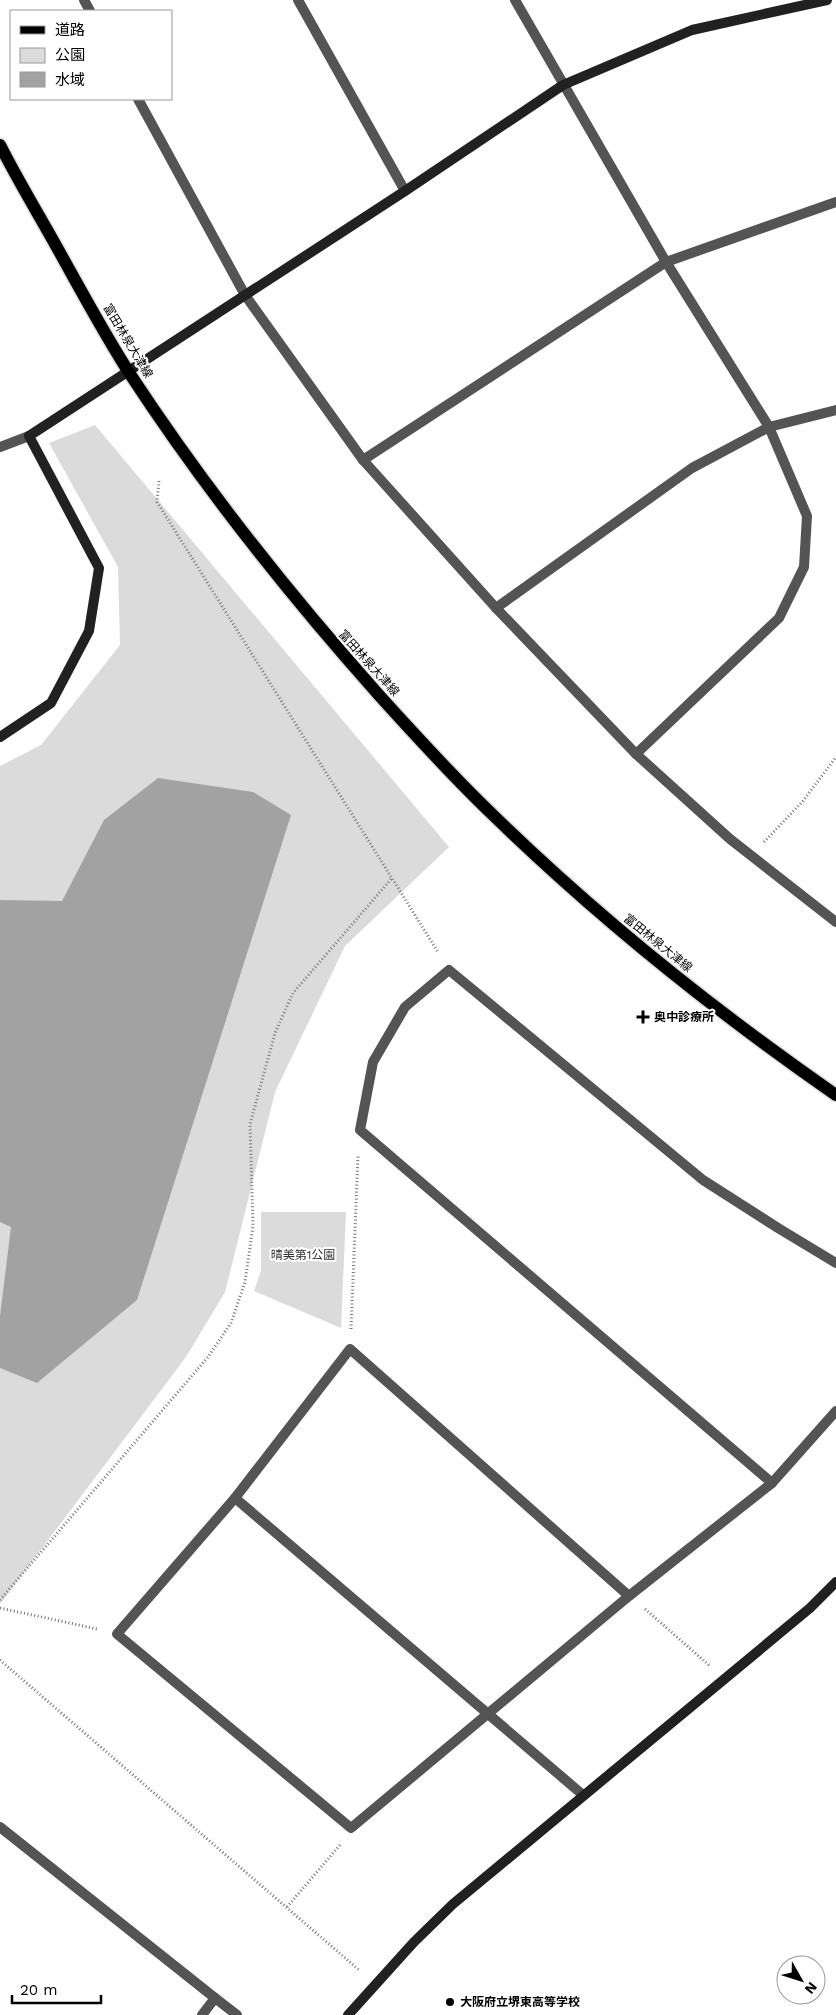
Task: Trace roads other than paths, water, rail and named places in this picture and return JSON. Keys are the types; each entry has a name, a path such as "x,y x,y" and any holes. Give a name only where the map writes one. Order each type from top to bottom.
{"main road":[{"name":"富田林泉大津線","path":"0,145 129,372 251,544 341,653 490,813 554,873 648,954 778,1055 836,1096"}],"street":[{"path":"298,0 405,191"},
{"path":"515,0 666,262 769,427 807,516 804,567 779,618 636,754"},
{"path":"0,448 29,436 129,372 563,85 692,30 827,0"},
{"path":"139,100 245,295 362,460 496,608 636,754 730,839 836,922"},
{"path":"362,460 666,262 836,202"},
{"path":"496,608 692,468 769,427 836,410"},
{"path":"0,737 51,703 89,631 99,568 29,436"},
{"path":"772,1483 360,1130 373,1062 405,1007 449,970 703,1180 836,1263"},
{"path":"629,1596 350,1349 235,1498 118,1634 350,1828 629,1596 772,1483 836,1411"},
{"path":"235,1498 583,1795"},
{"path":"348,2015 414,1942 453,1904 810,1608 836,1582"},
{"path":"0,1827 237,2015"},
{"path":"202,2015 215,1998"}],"water":[{"path":"158,778 253,792 291,815 137,1300 37,1383 0,1368 0,1316 11,1227 0,1222 0,900 62,901 104,820"}],"place":[{"name":"奥中診療所","path":"643,1017"},
{"name":"大阪府立堺東高等学校","path":"450,2002"}],"park label":[{"name":"晴美第1公園","path":"303,1255"}]}
